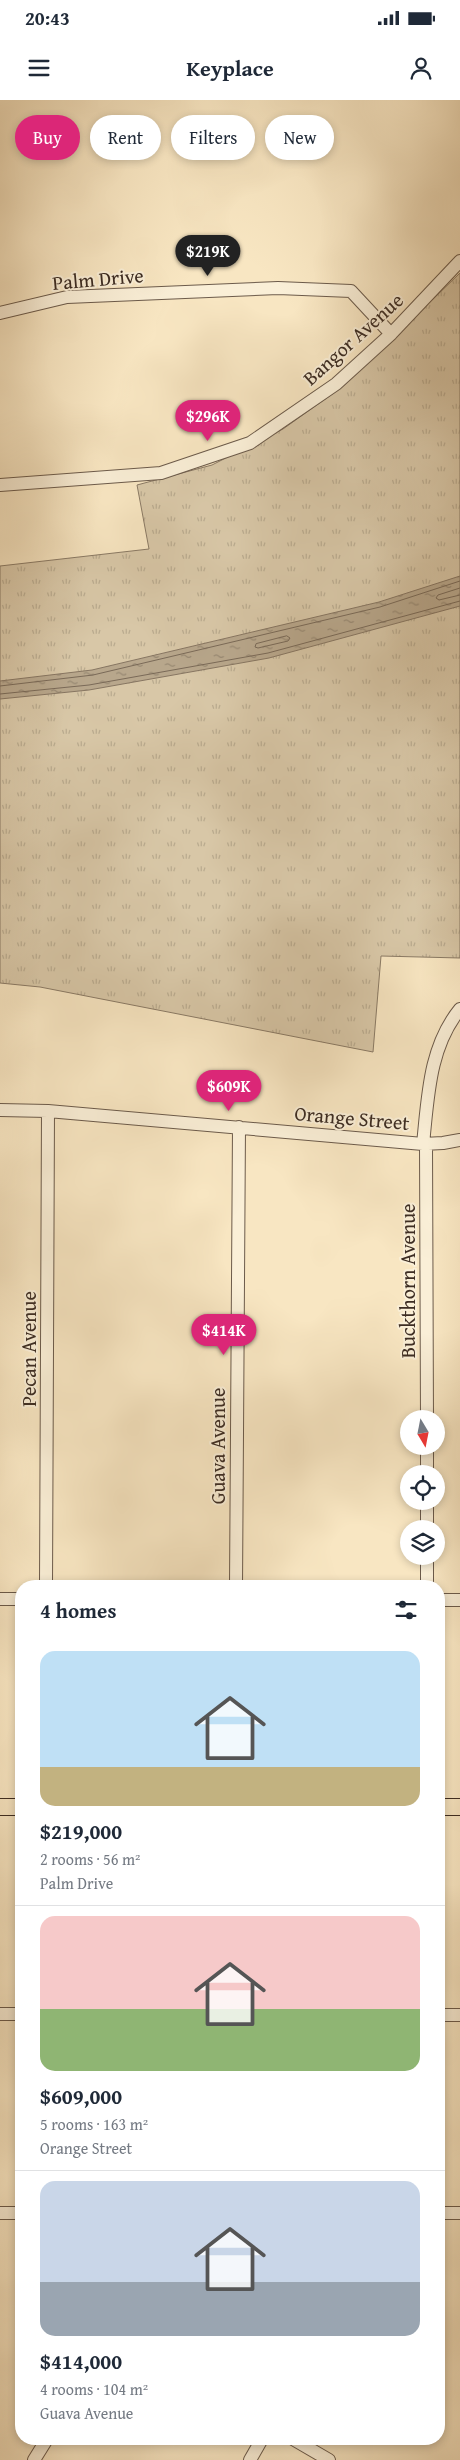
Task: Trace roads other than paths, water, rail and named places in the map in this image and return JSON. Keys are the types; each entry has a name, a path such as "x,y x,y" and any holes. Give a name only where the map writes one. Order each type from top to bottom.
{"main road":[{"path":"0,1807 15,1807"},
{"path":"445,1807 460,1807"}],"street":[{"name":"Bangor Avenue","path":"0,485 161,473 250,443 336,384 391,334 460,260"},
{"name":"Palm Drive","path":"0,313 66,297 278,288 351,291 391,334"},
{"name":"Buckthorn Avenue","path":"427,1410 424,1144 430,1079 437,1051 444,1033 460,1009"},
{"name":"Orange Street","path":"0,1110 48,1111 239,1126 424,1144 460,1140"},
{"name":"Pecan Avenue","path":"46,1580 48,1111"},
{"name":"Guava Avenue","path":"236,1580 239,1126"},
{"path":"427,1565 427,1580"},
{"path":"0,1599 15,1599"},
{"path":"445,1600 460,1600"},
{"path":"0,2014 15,2014"},
{"path":"445,2015 460,2015"},
{"path":"0,2213 15,2213"},
{"path":"445,2213 460,2213"},
{"path":"34,2460 43,2445"},
{"path":"250,2460 259,2445"},
{"path":"303,2445 329,2460"}],"water":[{"path":"460,576 460,606 269,658 89,690 0,699 0,681 92,670 379,602"}]}
